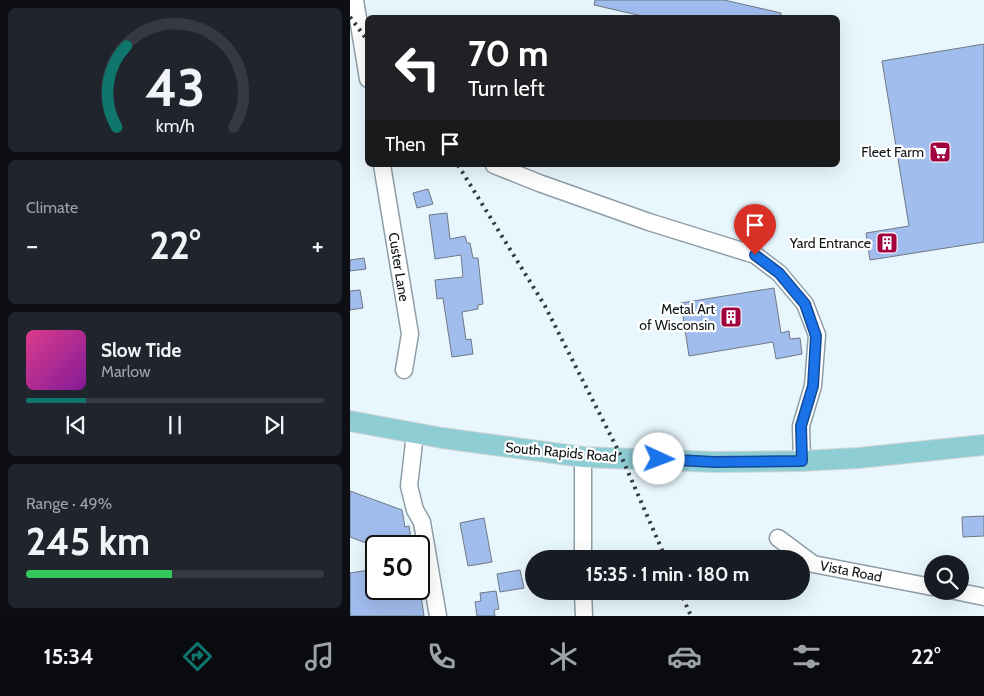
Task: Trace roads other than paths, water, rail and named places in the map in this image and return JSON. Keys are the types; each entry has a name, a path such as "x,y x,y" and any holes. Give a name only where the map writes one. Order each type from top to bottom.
{"main road":[{"name":"South Rapids Road","path":"350,421 415,434 583,457 714,462 858,458 984,444"}],"street":[{"path":"360,11 365,54"},
{"name":"Custer Lane","path":"382,167 410,334 404,370"},
{"path":"499,167 650,222 755,255 779,273 805,304 816,336 813,386 801,426 802,461"},
{"path":"415,434 409,486 415,510 422,522 438,616"},
{"path":"583,457 583,550"},
{"name":"Vista Road","path":"778,538 813,564 924,585"},
{"path":"969,594 984,597"},
{"path":"583,600 584,616"}],"railway":[{"path":"350,17 365,37"},
{"path":"459,167 545,306 622,458 662,550"},
{"path":"684,600 691,616"}],"place":[{"name":"Fleet Farm","path":"940,152"},
{"name":"Yard Entrance","path":"887,243"},
{"name":"Metal Art of Wisconsin","path":"731,317"}]}
